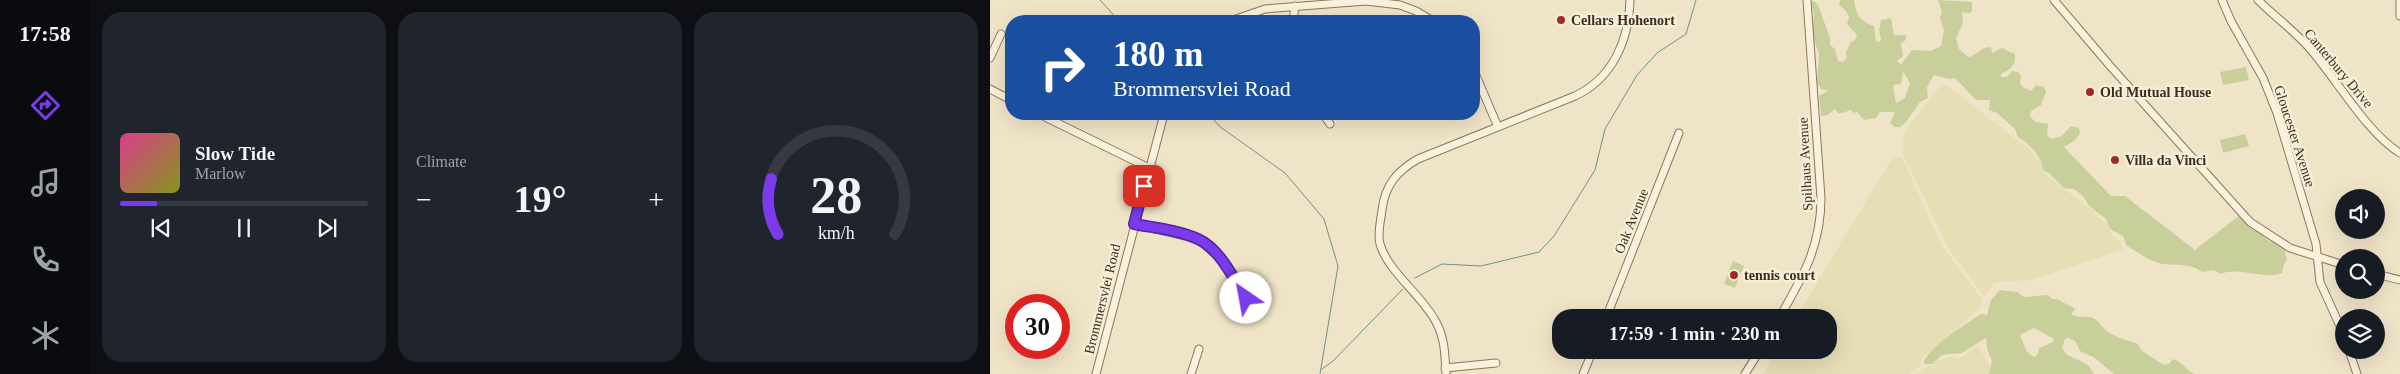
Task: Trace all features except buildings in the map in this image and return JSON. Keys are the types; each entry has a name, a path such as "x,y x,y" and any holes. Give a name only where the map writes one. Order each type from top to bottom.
{"street":[{"path":"1496,363 1446,371 1444,340 1436,322 1422,300 1391,264 1380,243 1383,203 1388,187 1404,167 1418,159 1575,96 1597,81 1619,56 1630,13 1630,0"},
{"name":"Spilhaus Avenue","path":"1784,309 1808,266 1814,251 1821,216 1822,198 1807,0"},
{"path":"2054,0 2111,67 2250,222 2290,248 2335,263"},
{"name":"Gloucester Avenue","path":"2222,0 2231,21 2263,78 2277,113 2316,244 2320,282 2335,315"},
{"name":"Canterbury Drive","path":"2258,0 2310,49 2372,128 2385,142 2400,153"},
{"path":"2400,0 2400,16"},
{"path":"1248,15 1265,9 1338,1 1385,2 1416,11 1423,15"},
{"path":"1294,15 1295,6"},
{"path":"990,58 1001,34"},
{"path":"1480,85 1498,127"},
{"path":"990,90 1005,97"},
{"path":"1052,120 1149,168"},
{"name":"Brommersvlei Road","path":"1096,374 1162,120"},
{"path":"1327,120 1330,124"},
{"name":"Oak Avenue","path":"1610,309 1679,133"},
{"path":"1134,224 1184,235 1206,244 1221,260 1246,298"},
{"path":"2385,276 2400,280"},
{"path":"1191,374 1199,349"},
{"path":"1583,374 1589,359"},
{"path":"1745,374 1754,359"},
{"path":"2352,359 2357,374"}],"shaded area":[{"path":"1942,84 1951,88 2030,150 2043,166 2044,173 2093,211 2109,226 2110,233 2124,249 2032,280 1995,282 1984,296 1948,248 1903,154 1902,139 1911,123"},
{"path":"1894,155 1902,158 1942,246 1981,298 1982,303 1977,311 1923,357 1919,367 1909,374 1763,374 1771,359 1837,359 1837,309 1801,309"},
{"path":"1978,346 1990,367 1989,374 1915,374 1937,361 1953,356 1958,359"}],"green space":[{"path":"1840,0 1854,0 1859,16 1865,22 1874,26 1876,41 1880,42 1881,20 1891,18 1894,35 1906,35 1906,40 1901,43 1903,56 1897,61 1901,65 1912,50 1931,51 1941,46 1944,30 1940,18 1942,11 1938,0 1972,2 1972,11 1970,13 1962,12 1963,23 1956,38 1959,49 1968,57 1987,47 1991,47 1992,53 2002,48 2015,54 2015,62 2010,69 2001,74 2001,77 2007,77 2012,71 2018,72 2021,76 2020,84 2024,88 2031,91 2036,85 2044,87 2046,92 2041,105 2031,111 2030,116 2035,122 2048,124 2047,135 2051,139 2062,136 2071,126 2079,128 2080,133 2075,140 2064,147 2111,196 2125,196 2195,250 2240,215 2269,241 2279,243 2284,247 2287,261 2284,264 2282,273 2268,275 2235,271 2221,274 2214,270 2202,272 2194,267 2159,263 2145,257 2127,246 2123,236 2110,229 2106,219 2089,206 2083,196 2074,189 2064,188 2049,173 2044,171 2037,155 2027,143 2018,137 2015,129 1997,113 1989,110 1990,100 1976,100 1955,78 1950,79 1934,75 1927,87 1928,98 1920,102 1906,122 1900,127 1894,127 1890,123 1895,112 1880,112 1876,118 1864,120 1857,112 1854,113 1851,110 1839,114 1835,109 1827,115 1821,116 1819,96 1828,91 1821,89 1817,83 1819,53 1812,36 1814,15 1811,3 1814,1 1818,5 1830,38 1830,45 1835,49 1838,61 1842,62 1847,58 1846,52 1857,35 1847,24 1849,17 1846,11 1839,5","holes":["1903,71 1910,83 1905,98 1896,103 1893,85 1901,84"]},
{"path":"2246,67 2249,80 2223,85 2220,72"},
{"path":"2245,134 2249,146 2223,153 2220,140"},
{"name":"tennis court","path":"1733,261 1744,266 1735,288 1724,284"},
{"path":"2000,290 2017,292 2024,297 2048,295 2052,299 2057,299 2074,308 2075,310 2071,314 2093,318 2110,333 2138,344 2142,351 2164,365 2169,364 2173,359 2195,374 2114,374 2095,358 2080,351 2075,341 2068,338 2065,339 2062,347 2066,354 2088,365 2094,374 1989,374 1992,361 1987,349 1986,338 1962,353 1942,355 1932,364 1924,364 1926,358 1938,344 1981,314 1987,315 1991,300","holes":["2034,328 2054,339 2053,342 2039,348 2038,354 2034,357 2027,352 2020,335"]}],"waterway":[{"path":"1100,0 1114,15"},
{"path":"1415,278 1442,264 1481,266 1539,252 1554,236 1595,170 1605,129 1637,75 1657,53 1686,34 1696,0"},
{"path":"1214,120 1219,126 1285,173 1324,219 1338,266 1320,374"},
{"path":"1322,369 1333,361 1403,289"}],"place":[{"name":"Cellars Hohenort","path":"1561,20"},
{"name":"Old Mutual House","path":"2090,92"},
{"name":"Villa da Vinci","path":"2115,160"},
{"name":"tennis court","path":"1734,275"}],"route":[{"path":"1144,186 1134,224 1171,231 1198,239 1206,244 1221,260 1246,298"}]}
